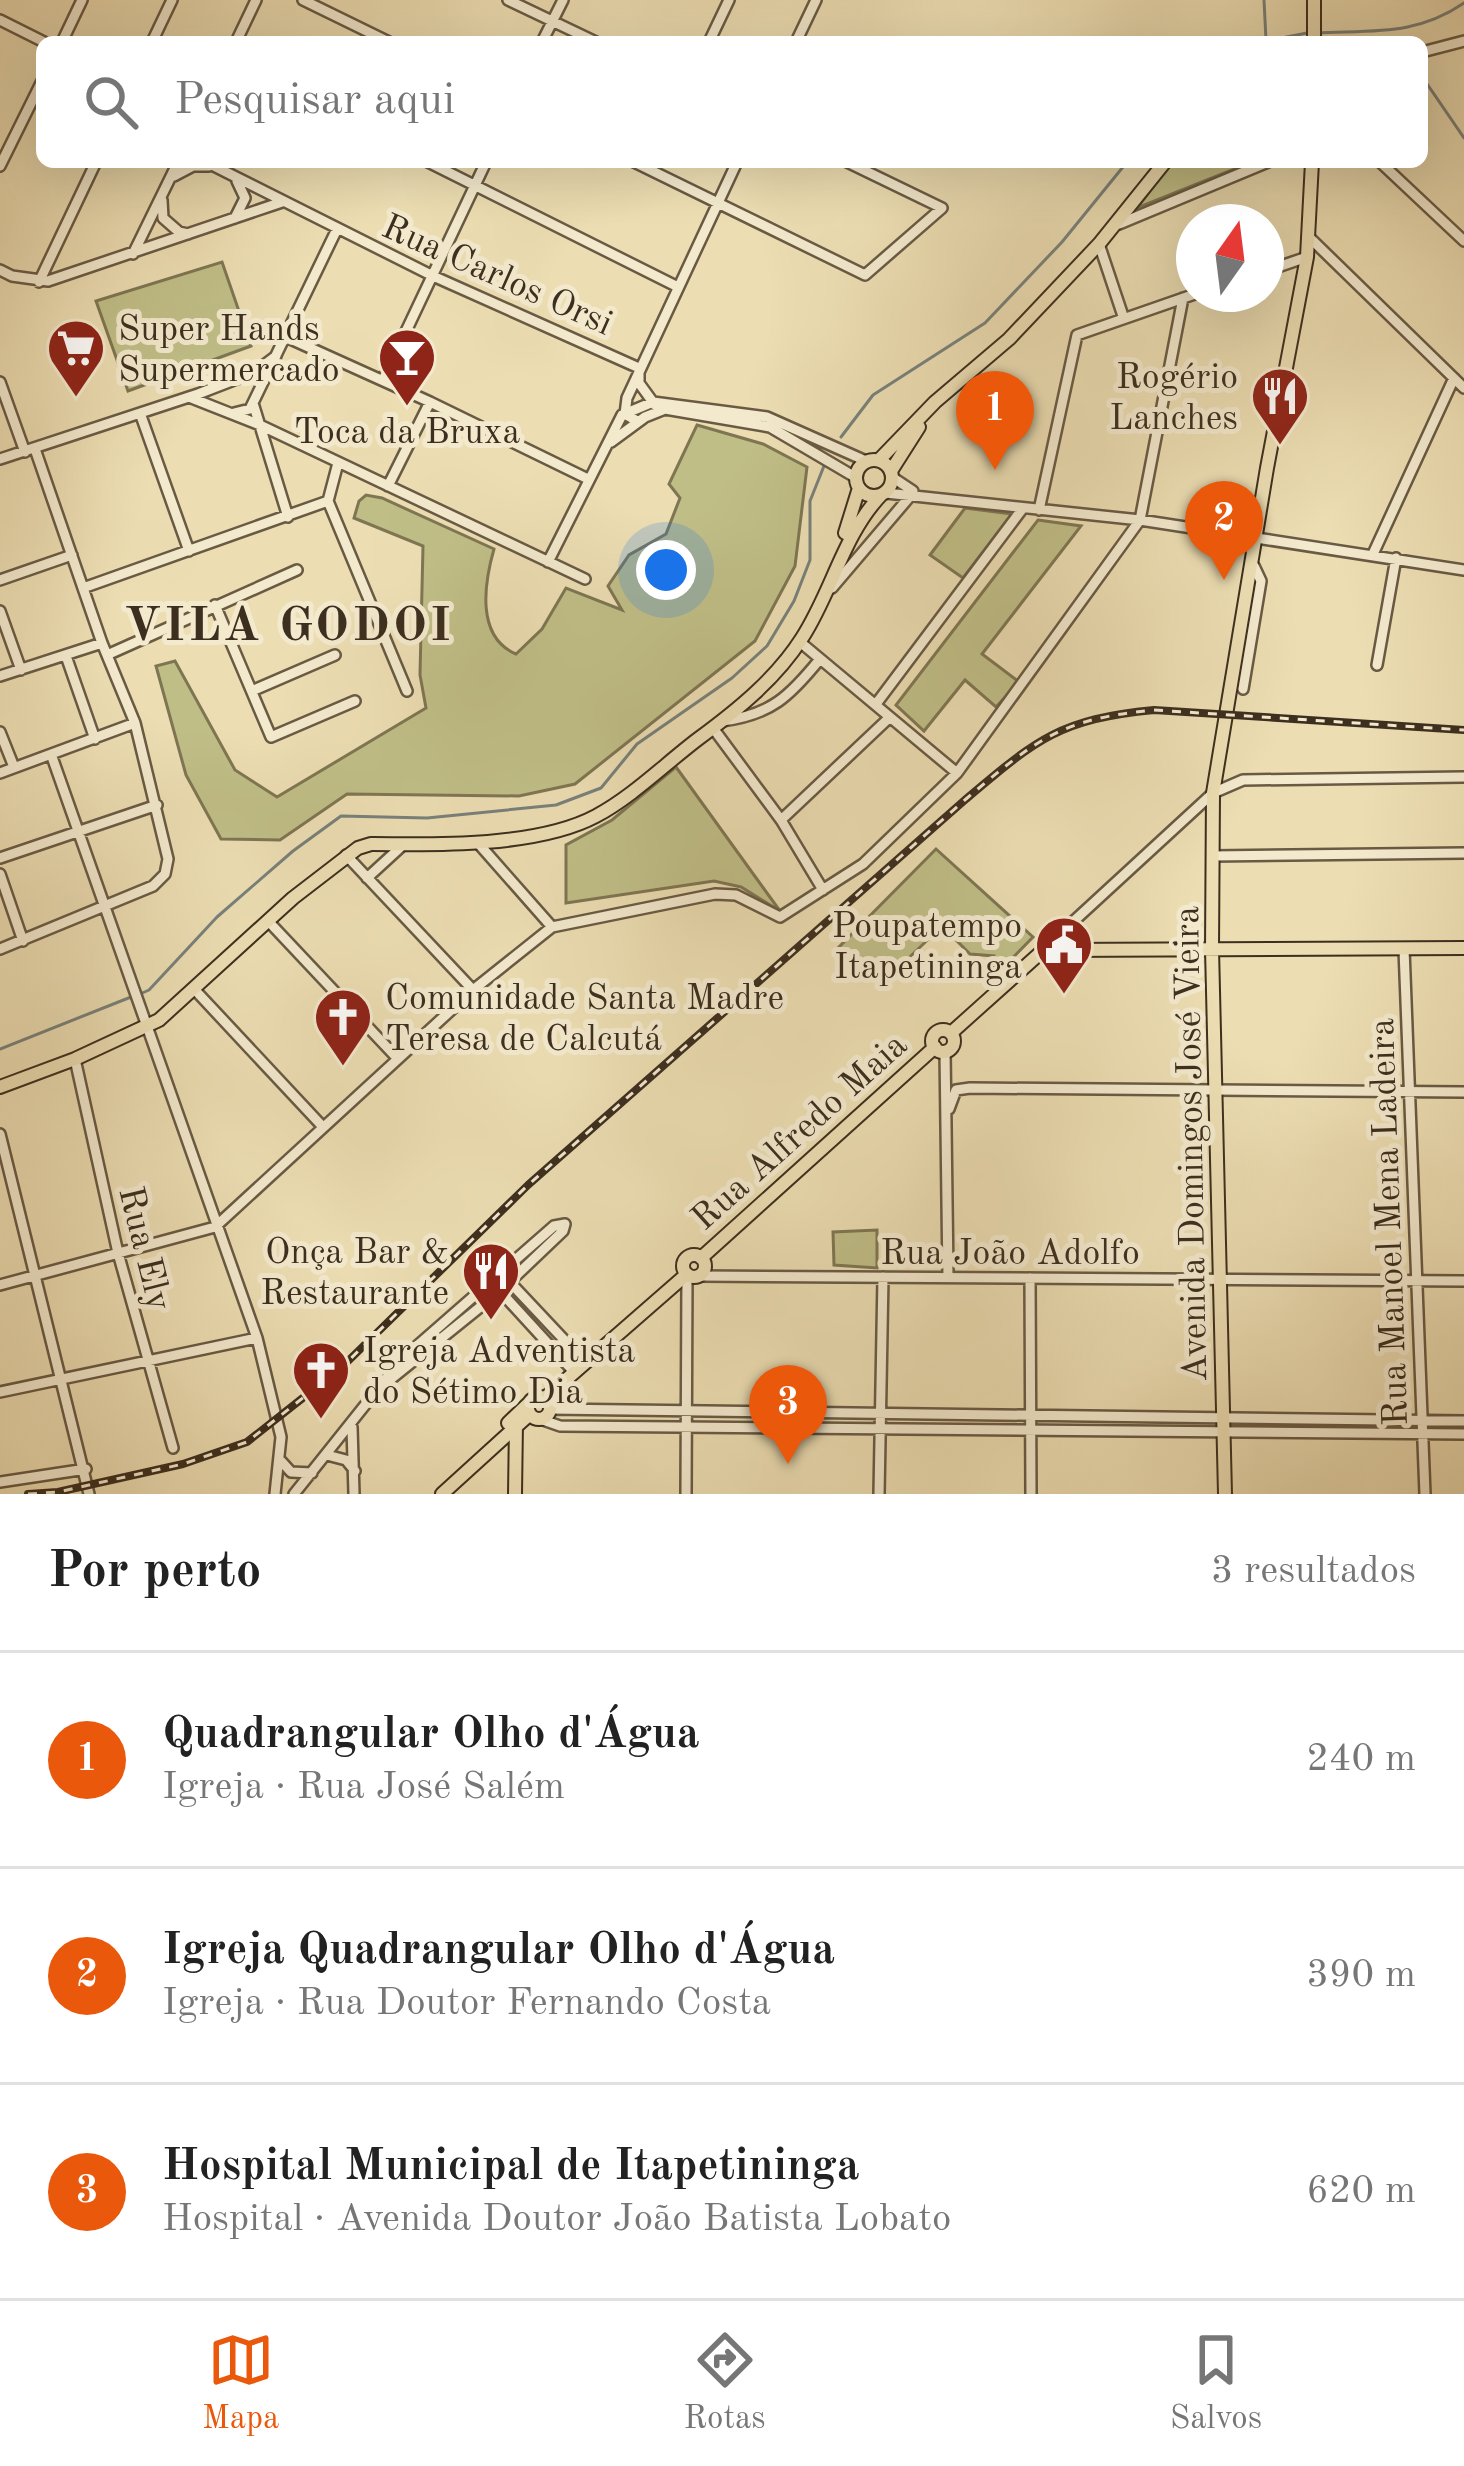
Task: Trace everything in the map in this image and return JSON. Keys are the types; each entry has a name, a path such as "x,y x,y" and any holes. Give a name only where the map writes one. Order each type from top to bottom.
{"main road":[{"path":"1314,0 1314,36"},
{"path":"826,596 857,483 872,461 1009,339 1099,244 1161,168"},
{"name":"Avenida Domingos José Vieira","path":"1225,1494 1212,949 1213,793 1307,257 1312,168"},
{"path":"0,1087 159,1020 346,855 371,844 478,843 544,832 596,816 752,697 800,642 826,596 853,530 883,494 935,402"},
{"path":"872,461 892,474"},
{"path":"857,483 869,496 883,494"},
{"name":"Rua Alfredo Maia","path":"442,1494 579,1367 691,1275 705,1269 701,1258 940,1049 936,1033 951,1033 1053,948 1049,932 1064,931"},
{"path":"1053,948 1464,948"},
{"path":"515,1494 532,1412"}],"street":[{"path":"65,36 82,0"},
{"path":"155,36 172,0"},
{"path":"239,36 256,0"},
{"path":"303,0 377,36"},
{"path":"508,0 583,36"},
{"path":"545,36 563,0"},
{"path":"712,36 729,0"},
{"path":"799,36 816,0"},
{"path":"0,20 36,38"},
{"path":"1428,50 1464,41"},
{"path":"0,166 36,93"},
{"path":"39,282 93,168"},
{"path":"133,254 175,168"},
{"path":"169,180 190,168"},
{"name":"Rua Carlos Orsi","path":"217,168 433,276 639,368"},
{"path":"440,168 676,286"},
{"path":"383,380 483,168"},
{"path":"646,168 865,275 942,208 859,168"},
{"path":"548,562 625,413 639,368 734,168"},
{"path":"1114,226 1254,168"},
{"path":"1386,168 1464,242"},
{"path":"232,176 245,198 235,218"},
{"path":"162,194 164,218 179,232 189,234"},
{"path":"0,270 39,282 282,202"},
{"path":"232,412 246,412 253,404 337,229"},
{"path":"1309,237 1464,388"},
{"path":"1099,244 1123,316"},
{"path":"1284,265 1307,257"},
{"path":"1039,511 1077,335 1176,300"},
{"path":"0,1285 215,1227 473,990 552,927 715,895 736,895 780,917 863,863 957,773 1140,520 1186,312"},
{"path":"286,337 588,479"},
{"path":"0,459 198,394 255,372 276,356"},
{"path":"639,368 646,412"},
{"path":"1373,554 1454,378"},
{"path":"237,379 251,382 260,391"},
{"path":"0,382 73,555 106,655 135,723 157,805 166,867 153,886 0,949"},
{"path":"198,394 585,579"},
{"path":"388,486 430,402"},
{"path":"253,404 288,517"},
{"path":"603,449 646,412 665,409 770,427 857,483"},
{"path":"140,413 189,551"},
{"path":"625,413 767,417 872,461"},
{"path":"338,463 328,501 407,691"},
{"path":"892,474 915,494"},
{"path":"883,494 1140,520 1464,570"},
{"path":"826,596 915,494"},
{"path":"83,588 328,501"},
{"path":"876,704 1023,508"},
{"path":"0,580 73,555"},
{"path":"1377,665 1396,558"},
{"path":"1243,689 1261,581 1253,566"},
{"path":"106,655 298,570"},
{"path":"215,605 271,737 355,701"},
{"path":"0,611 21,670"},
{"path":"800,642 957,773"},
{"path":"0,676 102,643"},
{"path":"254,690 335,655"},
{"path":"66,656 95,739"},
{"path":"820,658 786,698 751,717 718,724 823,890"},
{"path":"781,820 890,717"},
{"path":"0,773 135,723"},
{"path":"0,732 14,767"},
{"path":"51,754 256,1338 278,1418 275,1494"},
{"path":"1064,931 1213,793 1243,781 1464,778 1464,767"},
{"path":"0,858 157,805"},
{"path":"478,843 552,927"},
{"path":"367,878 404,844"},
{"path":"1214,856 1464,853"},
{"path":"346,855 473,990"},
{"path":"0,874 22,940"},
{"path":"270,923 398,1059"},
{"name":"Rua Manoel Mena Ladeira","path":"1404,949 1425,1494"},
{"path":"195,990 323,1127"},
{"path":"940,1049 949,1109 948,1277"},
{"name":"Rua Ely","path":"75,1059 118,1253 173,1448"},
{"path":"946,1070 970,1088"},
{"path":"949,1109 956,1090 970,1088 1464,1092"},
{"path":"0,1133 89,1494"},
{"path":"294,1494 401,1360 554,1226 565,1224 563,1232 500,1292 382,1387"},
{"path":"501,1273 579,1367"},
{"path":"686,1494 691,1275"},
{"name":"Rua João Adolfo","path":"691,1275 1464,1280"},
{"path":"879,1494 883,1277"},
{"path":"1030,1278 1031,1494"},
{"path":"491,1281 579,1367"},
{"path":"0,1392 256,1338"},
{"path":"532,1412 1031,1415 1464,1434"},
{"path":"532,1412 560,1426 880,1430 1464,1421"},
{"path":"352,1425 354,1494"},
{"path":"327,1455 346,1460 355,1471"},
{"path":"280,1458 291,1472 312,1473"},
{"path":"0,1482 86,1469"}],"shaded area":[{"path":"1167,168 1237,168 1137,208"},
{"path":"222,262 251,346 128,391 96,301"},
{"path":"697,425 763,444 807,467 795,566 755,641 575,784 519,796 347,794 280,840 221,839 186,775 156,666 175,661 235,770 277,797 426,708 420,675 423,546 354,518 359,501 366,495 382,498 494,549 486,593 489,623 503,646 516,654 542,629 566,588 622,610 608,586 629,555 666,534 680,498 669,484"},
{"path":"965,508 1012,514 963,578 930,555"},
{"path":"1038,520 1081,526 982,654 1019,682 996,707 965,680 924,731 896,705"},
{"path":"676,767 780,911 741,887 714,881 566,903 566,845 612,820"},
{"path":"936,849 1033,937 995,976 994,956 970,954 942,926 892,974 881,964 867,976 838,948"},
{"path":"877,1230 877,1268 834,1265 833,1232"}],"waterway":[{"path":"1264,0 1266,36"},
{"path":"1316,33 1411,26 1464,3"},
{"path":"1292,36 1307,33"},
{"path":"1428,85 1464,138"},
{"path":"841,437 873,395 985,323 1062,242 1122,168"},
{"path":"140,994 217,917 341,816 427,818 556,805 601,788 637,744 732,678 767,646 794,601 810,560 810,501 824,466"},
{"path":"0,1049 131,997"}],"railway":[{"path":"28,1494 58,1492 183,1464 247,1442 342,1367 528,1185 966,799 1051,735 1095,719 1154,710 1464,730"}],"place":[{"name":"Super Hands Supermercado","path":"76,399"},
{"name":"Toca da Bruxa","path":"407,408"},
{"name":"Rogério Lanches","path":"1280,447"},
{"name":"Quadrangular Olho d'Água","path":"995,470"},
{"name":"Igreja Quadrangular Olho d'Água","path":"1224,580"},
{"name":"Poupatempo Itapetininga","path":"1064,996"},
{"name":"Comunidade Santa Madre Teresa de Calcutá","path":"343,1068"},
{"name":"Onça Bar & Restaurante","path":"491,1322"},
{"name":"Igreja Adventista do Sétimo Dia","path":"321,1421"},
{"name":"Hospital Municipal de Itapetininga","path":"788,1464"}],"district":[{"name":"VILA GODOI","path":"289,623"}]}
